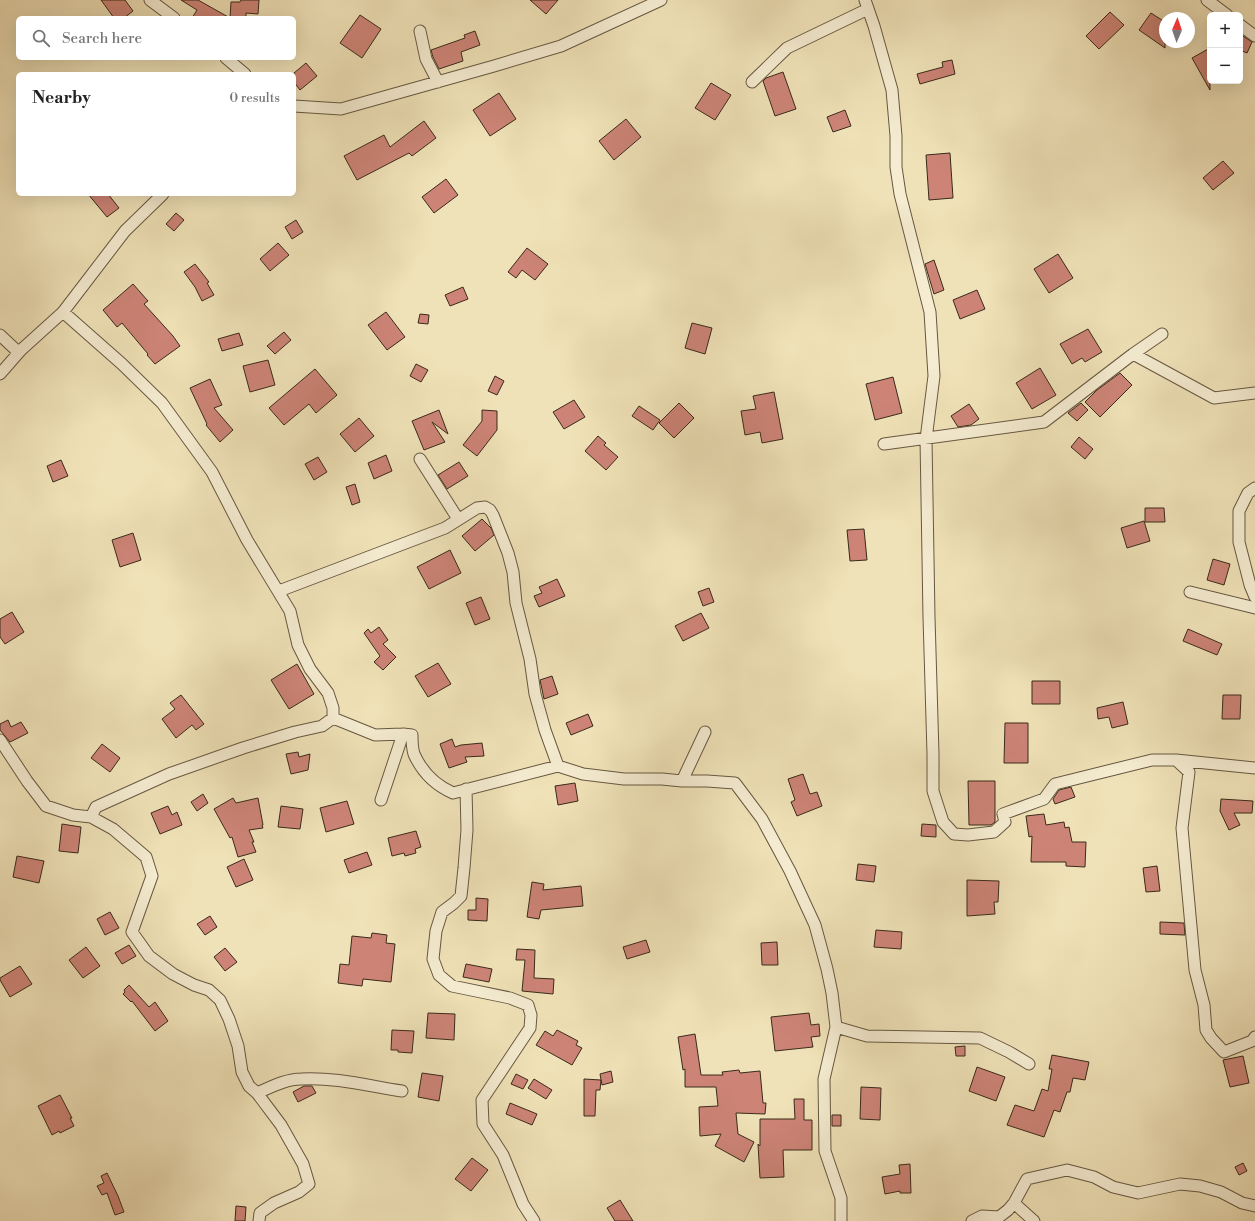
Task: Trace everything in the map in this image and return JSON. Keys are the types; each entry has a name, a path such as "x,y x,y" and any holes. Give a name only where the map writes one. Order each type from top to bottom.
{"street":[{"path":"150,0 171,16"},
{"path":"296,106 341,109 438,82 561,46 661,0"},
{"path":"1207,0 1223,12"},
{"path":"752,82 787,48 867,5 892,90 896,136 896,167 900,194 930,312 934,376 926,438 933,791 943,822 954,834 968,835 994,832 1005,822 1003,814 1044,799 1055,784 1152,760 1176,760 1255,768"},
{"path":"1243,27 1255,36"},
{"path":"420,31 426,59 438,82"},
{"path":"228,60 243,72"},
{"path":"0,374 21,350 63,312 125,231 161,196"},
{"path":"63,312 122,364 162,403 212,472 247,540 290,610 298,645 310,669 328,693 333,708 333,718"},
{"path":"884,444 1044,422 1133,354 1162,334"},
{"path":"0,335 16,350 21,350"},
{"path":"1133,354 1214,398 1255,393"},
{"path":"420,459 458,520"},
{"path":"1255,488 1248,492 1239,511 1239,542 1255,597"},
{"path":"279,591 445,528 477,508 484,507 490,510 508,553 513,572 516,602 530,659 535,694 545,730 558,766"},
{"path":"1190,592 1255,608"},
{"path":"333,718 375,735 412,735 414,753 424,772 431,780 442,788 453,793 558,766 583,774 624,779 707,781 735,784 762,819 790,871 815,925 830,981 836,1027 824,1079 825,1151 841,1198 841,1221"},
{"path":"91,817 96,807 169,774 243,748 295,732 322,726 333,718"},
{"path":"682,781 705,732"},
{"path":"381,800 403,734"},
{"path":"0,740 27,781 46,806 73,815 91,817 113,829 146,857 152,876 132,932 149,956 173,974 194,986 209,990 220,1000 229,1019 238,1046 242,1072 249,1086 257,1093 282,1125 303,1164 309,1184 299,1192 274,1203 260,1213 258,1221"},
{"path":"1176,760 1189,772 1182,828 1195,970 1204,1005 1206,1030 1224,1052 1252,1041 1255,1037"},
{"path":"466,789 467,830 461,896 442,912 436,931 433,959 439,975 452,986 510,998 528,1005 530,1028 482,1100 482,1124 503,1155 523,1204 534,1221"},
{"path":"836,1027 867,1036 980,1038 1009,1052 1029,1064"},
{"path":"257,1093 274,1085 300,1078 357,1083 402,1092"},
{"path":"972,1221 982,1216 1000,1217 1014,1203 1028,1179 1067,1170 1094,1177 1113,1187 1138,1193 1180,1184 1200,1186 1222,1192 1242,1203 1255,1206"},
{"path":"1014,1203 1034,1221"}],"building":[{"path":"101,0 125,0 133,11 127,16 113,16"},
{"path":"181,0 198,0 226,16 193,16 197,10"},
{"path":"241,0 259,0 258,14 246,13 246,16 230,16 231,2 240,2"},
{"path":"530,0 558,0 546,14"},
{"path":"1110,12 1124,25 1099,49 1086,36"},
{"path":"1151,13 1159,18 1159,44 1139,30"},
{"path":"360,15 381,29 362,58 340,43"},
{"path":"475,31 480,45 461,52 463,61 439,69 431,50 465,38 464,35"},
{"path":"1243,36 1252,42 1247,53 1243,51"},
{"path":"1207,50 1207,84 1210,84 1210,90 1192,58"},
{"path":"952,60 955,74 920,84 917,74 943,67 942,62"},
{"path":"306,63 317,76 300,90 296,85 295,72"},
{"path":"783,72 796,109 775,116 763,81 766,78"},
{"path":"711,83 731,95 715,120 695,108"},
{"path":"499,93 516,119 490,136 473,110"},
{"path":"845,110 851,126 833,132 827,117"},
{"path":"626,119 641,137 614,160 599,141"},
{"path":"424,121 436,138 412,156 409,153 357,180 344,156 384,135 390,147"},
{"path":"950,153 953,198 929,200 926,155"},
{"path":"1223,161 1234,173 1213,190 1203,178"},
{"path":"446,179 458,195 434,213 422,197"},
{"path":"90,196 110,196 119,208 107,217"},
{"path":"176,213 184,220 174,231 166,224"},
{"path":"296,220 303,232 292,239 285,227"},
{"path":"278,243 289,255 270,271 260,259"},
{"path":"527,248 548,264 535,280 522,270 516,278 508,272"},
{"path":"1058,254 1073,278 1049,293 1034,269"},
{"path":"934,260 944,290 934,294 925,264"},
{"path":"195,264 209,282 207,283 214,295 202,301 195,287 184,272"},
{"path":"133,284 148,301 144,304 180,346 155,364 122,323 117,327 103,310"},
{"path":"463,287 468,299 450,306 445,295"},
{"path":"977,290 985,309 960,319 953,300"},
{"path":"386,312 405,337 387,350 368,325"},
{"path":"420,314 429,315 428,324 418,323"},
{"path":"692,323 712,328 705,354 685,348"},
{"path":"1088,329 1102,352 1085,362 1082,358 1072,364 1060,344"},
{"path":"284,332 291,340 275,354 267,346"},
{"path":"239,333 243,345 222,351 218,339"},
{"path":"268,360 275,385 250,392 243,366"},
{"path":"416,364 428,370 421,382 410,376"},
{"path":"1040,368 1056,395 1032,409 1016,383"},
{"path":"315,369 337,395 316,413 309,404 284,425 269,408"},
{"path":"1120,373 1132,385 1100,417 1085,402 1097,390"},
{"path":"495,376 504,381 497,395 488,391"},
{"path":"893,377 902,413 875,420 866,384"},
{"path":"210,379 222,405 214,408 233,430 220,442 206,425 207,424 190,388"},
{"path":"774,392 783,439 762,443 760,432 745,435 741,411 756,409 753,396"},
{"path":"574,400 585,417 564,429 553,412"},
{"path":"679,403 694,418 674,438 659,423"},
{"path":"1081,403 1088,410 1077,421 1068,413"},
{"path":"969,404 979,419 971,425 958,427 951,416"},
{"path":"639,406 660,420 653,430 632,416"},
{"path":"439,410 448,434 432,422 445,442 424,450 412,421"},
{"path":"482,410 497,411 497,430 477,456 463,445 482,421"},
{"path":"359,418 374,436 355,452 340,434"},
{"path":"598,436 606,443 604,445 618,457 606,470 585,451"},
{"path":"1079,437 1093,449 1085,459 1071,447"},
{"path":"386,455 392,471 374,479 368,463"},
{"path":"318,457 327,472 314,480 305,464"},
{"path":"61,460 68,476 53,482 47,466"},
{"path":"459,462 468,476 447,489 438,475"},
{"path":"355,484 360,502 352,505 346,487"},
{"path":"1145,508 1164,508 1165,522 1145,522"},
{"path":"482,519 491,528 494,535 475,551 462,536"},
{"path":"1144,521 1150,541 1127,548 1121,528"},
{"path":"864,529 867,560 850,561 847,530"},
{"path":"133,533 141,560 120,567 112,540"},
{"path":"450,550 461,573 429,589 417,567"},
{"path":"1213,559 1230,564 1224,585 1207,580"},
{"path":"557,579 565,596 539,607 534,596 542,593 539,587"},
{"path":"709,588 714,602 703,606 698,592"},
{"path":"481,597 490,619 475,625 466,603"},
{"path":"12,612 24,632 5,644 0,637 0,619"},
{"path":"701,613 709,628 683,641 675,626"},
{"path":"379,627 388,640 383,644 396,657 383,670 374,662 380,656 364,633 368,629 371,633"},
{"path":"1188,629 1222,644 1217,655 1183,641"},
{"path":"438,663 451,684 428,697 415,676"},
{"path":"297,664 314,694 289,709 271,680"},
{"path":"552,676 558,694 544,699 540,680"},
{"path":"1032,681 1060,681 1060,704 1032,704"},
{"path":"181,695 204,724 196,730 192,725 176,738 162,719 175,709 170,703"},
{"path":"1223,695 1241,695 1240,719 1222,719"},
{"path":"1123,702 1128,724 1112,728 1109,717 1098,719 1097,708"},
{"path":"588,714 593,726 571,735 566,723"},
{"path":"8,720 11,727 21,722 28,733 10,742 0,730 0,724"},
{"path":"1005,723 1028,723 1028,763 1004,763"},
{"path":"452,739 455,747 482,743 484,756 465,757 467,762 449,768 440,744"},
{"path":"102,744 120,758 110,772 91,758"},
{"path":"298,752 299,757 310,754 308,770 291,774 286,754"},
{"path":"803,774 810,794 817,792 822,806 797,816 791,802 795,800 788,779"},
{"path":"968,781 995,781 995,822 991,825 969,825"},
{"path":"575,783 578,801 558,805 555,786"},
{"path":"1071,787 1075,797 1055,804 1053,799 1059,790"},
{"path":"203,794 208,803 197,811 191,802"},
{"path":"233,798 236,803 258,798 263,825 263,828 249,830 256,852 238,857 232,837 230,838 214,809"},
{"path":"1221,799 1253,801 1252,813 1234,813 1240,825 1229,830 1220,811"},
{"path":"347,801 354,824 326,832 320,808"},
{"path":"168,806 172,815 177,812 182,825 160,834 151,813"},
{"path":"281,806 303,809 300,829 278,827"},
{"path":"1044,814 1046,825 1064,822 1065,828 1069,827 1072,842 1086,842 1085,867 1066,866 1066,862 1031,862 1032,836 1029,837 1026,816"},
{"path":"62,824 81,827 78,853 59,851"},
{"path":"922,824 936,825 936,837 921,836"},
{"path":"416,831 421,847 415,849 416,853 405,856 404,853 392,856 388,838"},
{"path":"367,852 372,865 349,873 344,860"},
{"path":"17,856 44,861 39,883 13,877"},
{"path":"244,859 253,880 236,887 227,867"},
{"path":"858,864 876,866 874,882 856,880"},
{"path":"1157,866 1160,891 1146,892 1143,868"},
{"path":"967,880 999,881 998,902 994,902 995,914 967,916"},
{"path":"532,882 544,884 543,890 581,886 583,906 541,910 539,919 527,917"},
{"path":"476,898 488,899 487,921 468,920 468,910 476,910"},
{"path":"110,912 119,928 105,935 97,919"},
{"path":"210,916 217,927 205,935 197,924"},
{"path":"1160,922 1184,923 1185,935 1160,934"},
{"path":"876,930 902,932 901,949 874,947"},
{"path":"372,933 387,935 386,943 395,944 391,982 363,979 362,986 338,983 340,964 349,965 352,936 371,938"},
{"path":"646,940 650,952 627,959 623,947"},
{"path":"777,942 778,965 762,965 761,943"},
{"path":"129,945 136,956 122,964 115,953"},
{"path":"86,947 100,966 83,978 69,960"},
{"path":"225,948 237,962 225,971 214,957"},
{"path":"517,949 535,950 534,978 554,979 553,994 522,991 525,960 516,960"},
{"path":"466,964 492,969 489,982 463,977"},
{"path":"20,966 32,984 10,997 0,978"},
{"path":"129,985 149,1007 155,1002 168,1021 155,1031 132,1001 131,1002 123,994 125,992 124,990"},
{"path":"428,1013 455,1014 454,1040 426,1038"},
{"path":"809,1013 811,1025 819,1024 820,1036 811,1037 813,1047 775,1051 771,1017"},
{"path":"392,1030 414,1031 412,1053 391,1050"},
{"path":"557,1030 578,1041 576,1045 582,1048 572,1065 536,1045 545,1031 553,1036"},
{"path":"695,1034 701,1075 723,1075 722,1072 739,1070 740,1073 760,1071 763,1103 766,1103 765,1114 736,1113 738,1134 754,1142 744,1162 715,1146 721,1134 700,1136 699,1107 718,1106 716,1087 685,1087 685,1069 683,1070 678,1037"},
{"path":"965,1046 965,1056 956,1056 955,1047"},
{"path":"1052,1055 1089,1062 1085,1080 1073,1078 1070,1092 1067,1092 1060,1112 1054,1110 1044,1137 1007,1125 1015,1105 1034,1111 1042,1089 1048,1091 1052,1069 1049,1069"},
{"path":"1243,1056 1249,1083 1230,1087 1223,1060"},
{"path":"977,1067 1005,1077 996,1101 969,1091"},
{"path":"611,1071 613,1082 602,1085 600,1074"},
{"path":"422,1073 443,1076 439,1101 418,1097"},
{"path":"516,1074 528,1080 523,1089 511,1084"},
{"path":"534,1079 552,1090 546,1099 528,1088"},
{"path":"584,1079 601,1080 600,1090 596,1090 595,1116 584,1116"},
{"path":"304,1086 312,1086 316,1093 298,1102 293,1092"},
{"path":"861,1087 881,1088 880,1120 860,1119"},
{"path":"60,1095 72,1118 70,1118 74,1126 52,1135 38,1106"},
{"path":"794,1099 804,1099 804,1120 812,1120 812,1150 783,1150 784,1177 760,1178 758,1144 760,1146 760,1119 795,1119"},
{"path":"510,1103 537,1114 532,1125 506,1114"},
{"path":"832,1115 841,1115 841,1126 832,1126"},
{"path":"472,1158 488,1170 471,1191 455,1179"},
{"path":"1243,1163 1247,1171 1239,1175 1235,1167"},
{"path":"910,1164 911,1193 900,1193 900,1191 885,1194 882,1177 900,1174 899,1165"},
{"path":"107,1173 124,1212 115,1215 107,1193 102,1195 97,1186 104,1183 101,1176"},
{"path":"620,1200 633,1221 615,1221 607,1208"},
{"path":"236,1206 246,1207 245,1221 235,1221"}]}
